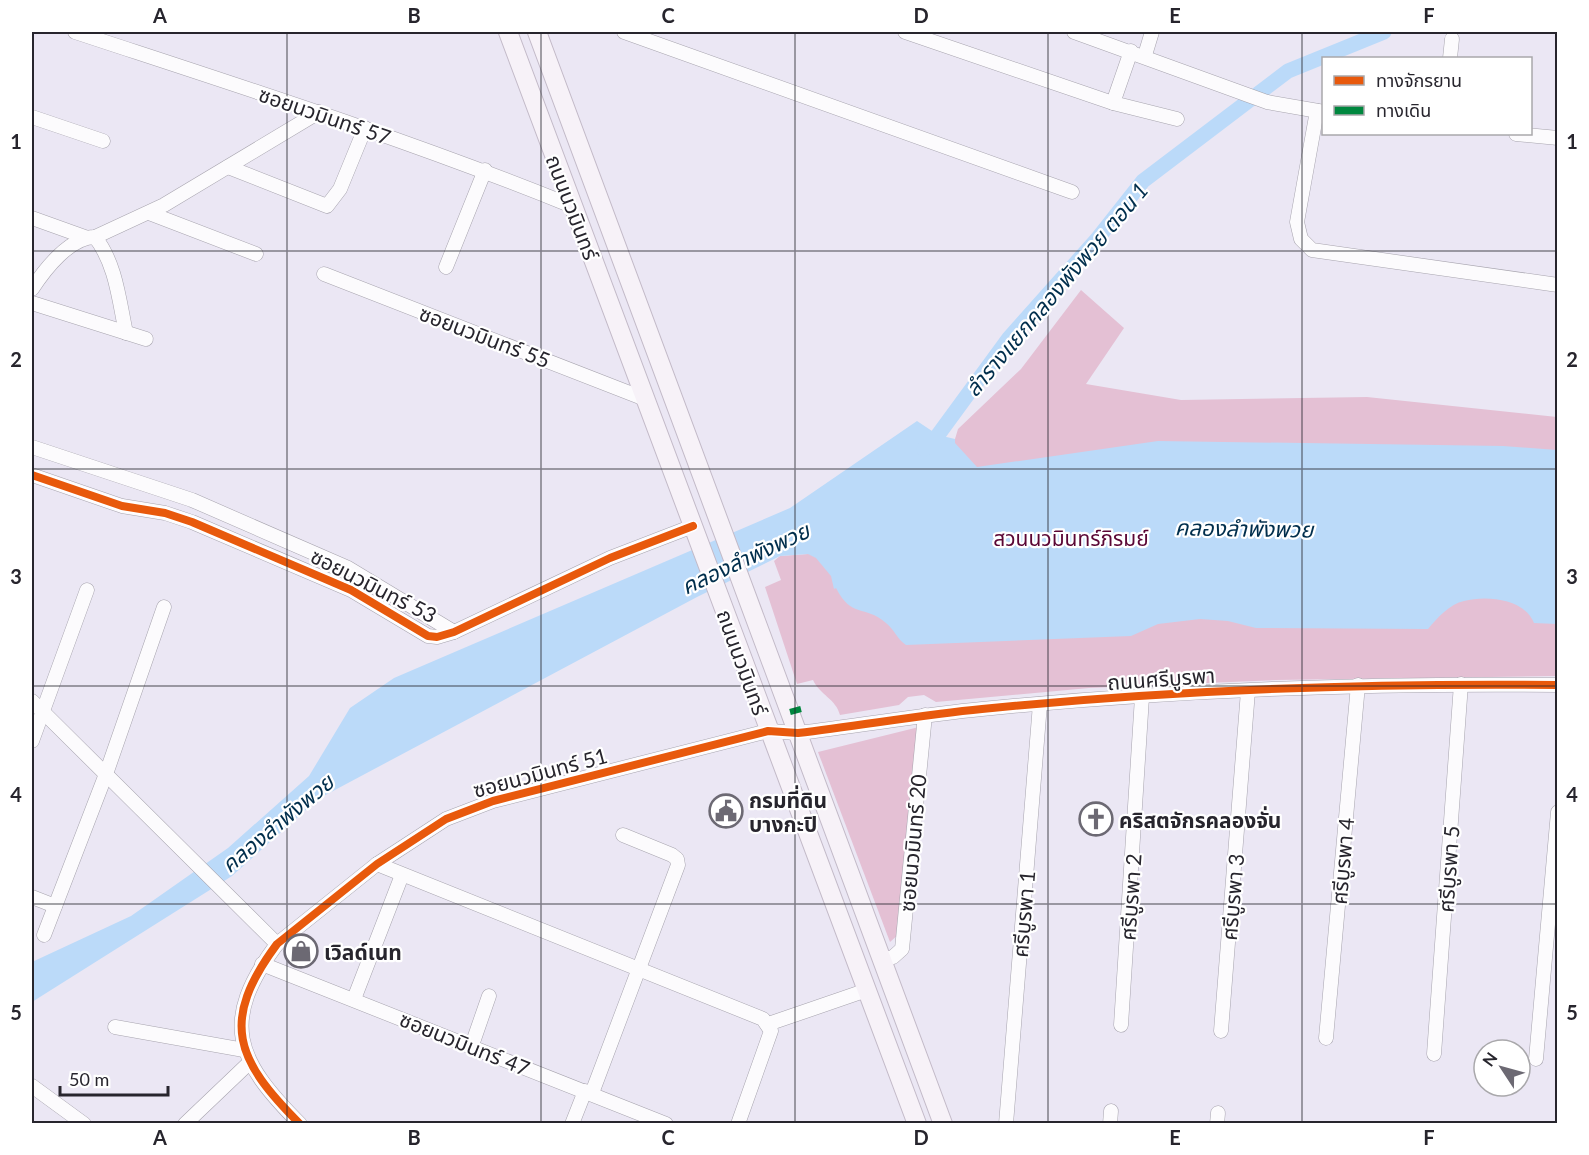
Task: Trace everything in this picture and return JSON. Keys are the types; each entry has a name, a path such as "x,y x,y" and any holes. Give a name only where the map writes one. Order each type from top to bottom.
{"main road":[{"name":"ถนนนวมินทร์","path":"508,32 917,1124"},
{"name":"ถนนนวมินทร์","path":"537,32 943,1124"}],"street":[{"name":"ซอยนวมินทร์ 57","path":"75,32 365,128 485,171 572,206"},
{"path":"624,32 1072,192"},
{"path":"905,32 940,37 1113,103 1178,119"},
{"path":"1074,32 1138,53 1258,98 1280,105 1320,111 1297,222 1301,239 1312,250 1557,285"},
{"path":"1113,103 1138,53 1152,32"},
{"path":"1450,57 1452,39"},
{"path":"32,289 53,262 90,237 149,213 319,112"},
{"path":"32,117 103,141"},
{"path":"228,167 327,206 340,189 365,128"},
{"path":"1526,135 1557,138"},
{"path":"446,267 485,171"},
{"path":"149,213 256,254"},
{"path":"32,218 90,237 104,247 113,272 126,333"},
{"name":"ซอยนวมินทร์ 55","path":"324,274 645,399"},
{"path":"32,303 146,339"},
{"path":"32,447 192,500 348,568 454,633"},
{"name":"ซอยนวมินทร์ 53","path":"32,475 122,506 165,513 202,526 351,590 428,636 437,637 454,633 610,558 696,535"},
{"path":"32,741 87,590"},
{"path":"44,935 106,774 164,607"},
{"name":"ศรีบูรพา 5","path":"1434,1054 1461,684"},
{"name":"ถนนศรีบูรพา","path":"768,730 798,733 925,715 1040,704 1248,690 1358,685 1557,685"},
{"name":"ศรีบูรพา 4","path":"1326,1038 1358,685"},
{"name":"ศรีบูรพา 3","path":"1221,1031 1248,690"},
{"name":"ศรีบูรพา 2","path":"1121,1025 1142,697"},
{"path":"32,701 278,944"},
{"name":"ศรีบูรพา 1","path":"1006,1124 1040,704"},
{"name":"ซอยนวมินทร์ 20","path":"882,960 893,957 902,949 925,715"},
{"name":"ซอยนวมินทร์ 51","path":"246,1057 243,1020 246,993 262,964 278,944 377,864 446,819 494,801 768,730"},
{"path":"1536,1059 1557,813"},
{"path":"572,1124 588,1092 639,971 678,865 677,858 672,855 623,835"},
{"path":"377,864 639,971 764,1019 771,1031 738,1124"},
{"path":"354,999 402,875"},
{"path":"32,897 55,906"},
{"name":"ซอยนวมินทร์ 47","path":"262,964 472,1045 666,1124"},
{"path":"768,1024 867,990"},
{"path":"472,1045 489,996"},
{"path":"115,1027 246,1057 273,1096 300,1124"},
{"path":"185,1124 246,1057"},
{"path":"32,1086 75,1121"}],"green space":[{"name":"สวนนวมินทร์ภิรมย์","path":"1081,290 1124,328 1086,384 1181,400 1367,397 1557,417 1557,676 1276,680 1089,688 936,702 924,695 908,697 899,705 840,715 835,705 813,680 797,684 765,587 781,580 774,561 780,556 808,554 955,439 958,429 1021,369"},
{"path":"919,727 900,933 890,942 818,752"}],"water":[{"name":"คลองลำพังพวย","path":"917,421 938,435 955,439 955,443 977,467 1158,441 1503,446 1557,450 1557,624 1534,623 1522,609 1504,601 1473,599 1449,608 1428,629 1256,628 1228,621 1200,619 1158,624 1131,636 906,645 889,625 878,617 847,604 836,588 834,589 831,576 816,558 808,554 780,556 697,597 318,799 232,876 32,1002 32,962 131,916 228,848 309,776 350,708 394,678 790,508"}],"waterway":[{"name":"ลำรางแยกคลองพังพวย ตอน 1","path":"1322,57 1384,32"},
{"name":"ลำรางแยกคลองพังพวย ตอน 1","path":"924,449 938,435 1009,338 1098,238 1143,181 1288,71 1322,57"}],"marked path":[{"path":"790,712 801,709"}],"cycle path":[{"path":"32,475 122,506 165,513 192,522 351,590 428,636 437,637 454,632 610,558 693,526"},
{"path":"300,1124 261,1080 249,1059 243,1039 242,1018 247,996 259,972 277,944 377,864 446,819 493,801 768,731 798,733 936,714 1126,697 1270,689 1414,685 1558,685"}],"place":[{"name":"กรมที่ดิน บางกะปิ","path":"726,811"},
{"name":"คริสตจักรคลองจั่น","path":"1096,819"},
{"name":"เวิลด์เนท","path":"301,951"}]}
